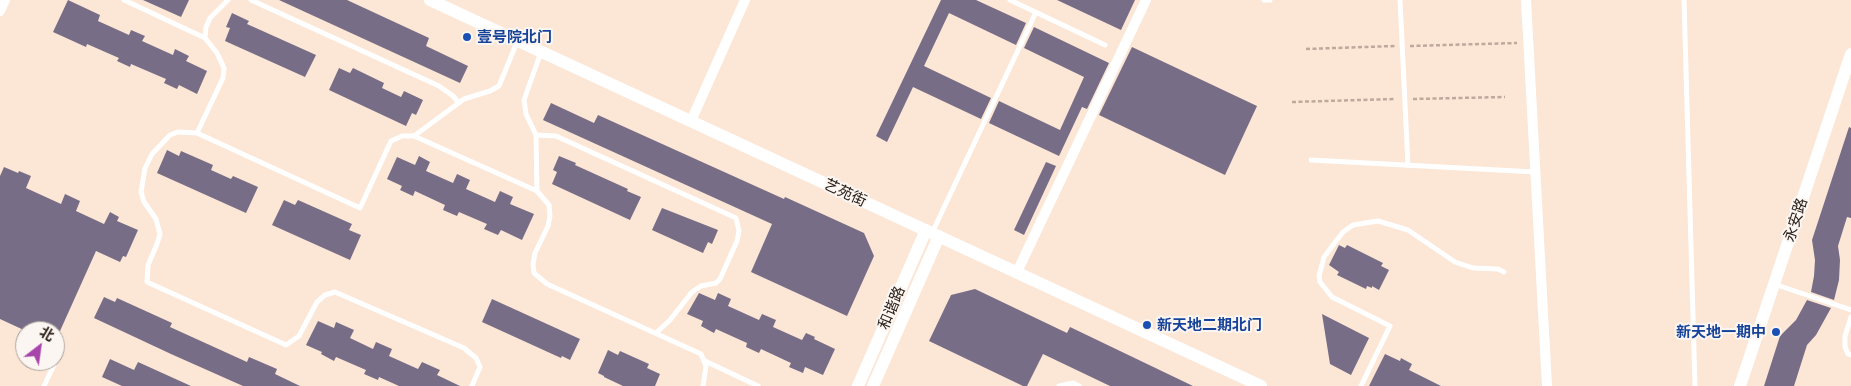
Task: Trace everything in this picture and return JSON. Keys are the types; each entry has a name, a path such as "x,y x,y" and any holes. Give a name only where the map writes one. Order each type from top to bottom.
{"street":[{"path":"0,11 5,0"},
{"name":"艺苑街","path":"430,0 1260,386"},
{"path":"691,121 745,0"},
{"path":"1017,272 1146,0"},
{"path":"1526,0 1547,386"},
{"name":"永安路","path":"1740,386 1851,54"},
{"name":"和谐路","path":"858,386 932,233"},
{"name":"和谐路","path":"874,386 932,233"}],"lane":[{"path":"124,0 204,38 217,53 224,73 197,133"},
{"path":"204,38 210,18 228,0"},
{"path":"251,0 439,86 453,96 458,103"},
{"path":"1010,0 1105,45"},
{"path":"1264,0 1270,0"},
{"path":"1400,0 1408,166"},
{"path":"1684,0 1695,386"},
{"path":"932,233 1036,12"},
{"path":"414,136 464,99 490,91 499,86 518,40"},
{"path":"536,192 536,135 526,114 524,100 541,52"},
{"path":"472,386 480,367 476,358 464,348 336,292 325,295 317,302 299,336 286,345 147,282 148,265 160,234 156,219 144,202 140,192 145,168 152,154 170,135 178,132 197,133 360,208 391,141 402,136 414,136 536,192 549,205 550,216 548,226 534,253 534,273 547,284 701,354 706,366 703,386"},
{"path":"536,135 556,136 736,218 739,231 737,241 720,280 716,283 701,286 692,292 670,320 656,334"},
{"path":"1311,160 1535,172"},
{"path":"1361,386 1390,326 1337,300 1327,292 1320,282 1324,257 1342,232 1353,225 1378,221 1408,230 1455,262 1473,268 1498,269 1504,272"},
{"path":"1774,284 1851,310"},
{"path":"1851,317 1845,336 1844,347 1848,354 1851,354"},
{"path":"705,362 758,386"},
{"path":"44,386 51,371"},
{"path":"1060,386 1073,383 1080,386"}],"path":[{"path":"1306,49 1528,43"}],"building":[{"path":"68,0 100,15 98,21 129,35 131,30 145,36 142,41 173,55 175,49 189,56 186,61 207,71 197,94 179,85 177,89 164,83 166,79 131,64 130,67 117,61 119,58 87,44 86,47 53,32"},
{"path":"143,0 189,0 181,17"},
{"path":"279,0 347,0 429,38 426,46 468,66 460,83"},
{"path":"941,0 976,0 1026,23 1016,45 949,13 924,66 991,98 981,119 913,87 887,142 876,136"},
{"path":"1057,0 1135,0 1121,30"},
{"path":"232,13 249,21 247,24 316,55 305,77 225,41 230,28 226,27"},
{"path":"1034,27 1109,63 1087,109 1082,107 1059,156 989,123 999,101 1060,130 1084,77 1024,48"},
{"path":"1132,47 1257,106 1225,175 1099,115"},
{"path":"339,68 350,73 353,68 384,83 382,88 401,97 404,91 423,100 416,115 412,113 406,126 329,90"},
{"path":"551,103 594,123 598,115 864,233 874,256 847,316 751,272 772,224 543,120"},
{"path":"1849,127 1851,128 1851,218 1847,217 1838,246 1840,260 1839,280 1834,300 1811,292 1815,260 1812,240"},
{"path":"167,150 179,156 181,151 213,165 211,170 231,179 233,176 258,187 246,213 157,173"},
{"path":"419,156 430,162 426,171 453,183 457,174 470,180 466,189 495,202 500,191 513,197 510,204 534,214 522,240 501,230 498,235 484,229 487,224 459,212 457,216 443,210 445,205 415,191 413,196 400,190 402,186 387,179 397,157 415,165"},
{"path":"559,156 641,197 630,220 552,184 557,172 553,170"},
{"path":"1046,162 1056,166 1024,235 1014,230"},
{"path":"4,167 18,173 19,171 31,176 26,188 61,204 65,194 80,201 76,211 104,224 110,212 119,217 117,221 138,230 126,257 123,256 120,262 96,251 64,321 15,321 15,326 0,319 0,176"},
{"path":"284,200 295,205 298,200 352,224 349,230 361,235 350,260 272,225"},
{"path":"662,208 718,230 712,244 708,242 703,253 652,230"},
{"path":"1339,245 1345,248 1347,245 1383,263 1381,266 1389,270 1379,290 1372,286 1372,288 1367,286 1366,289 1337,275 1339,272 1329,265"},
{"path":"975,289 1067,333 1070,327 1193,386 1110,386 1043,354 1027,386 1023,386 929,341 951,295"},
{"path":"699,293 715,300 718,293 731,299 728,306 759,320 762,314 776,320 773,327 802,340 806,333 835,349 823,375 805,367 803,373 789,367 791,363 761,349 759,353 746,347 747,343 716,329 714,333 701,326 703,321 687,314"},
{"path":"104,297 115,302 117,298 172,323 170,327 247,362 249,357 277,369 275,374 300,386 243,386 171,354 94,318"},
{"path":"492,299 580,339 570,360 562,356 561,358 482,322"},
{"path":"1807,300 1831,308 1816,335 1807,345 1794,386 1764,386 1780,336 1796,320"},
{"path":"1322,314 1369,338 1351,375 1330,364"},
{"path":"318,321 334,328 336,322 354,330 350,338 373,349 376,342 392,349 389,356 418,369 422,362 440,370 437,375 460,386 399,386 379,377 378,380 364,374 366,370 336,357 334,361 321,354 322,352 306,345"},
{"path":"608,350 618,355 620,351 649,364 647,368 660,374 655,386 623,386 598,373"},
{"path":"1385,354 1400,361 1401,358 1412,364 1409,370 1441,386 1369,386"},
{"path":"110,359 134,370 138,362 191,386 122,386 102,377"}],"place":[{"name":"壹号院北门","path":"467,37"},
{"name":"新天地二期北门","path":"1147,325"},
{"name":"新天地一期中","path":"1776,332"}]}
